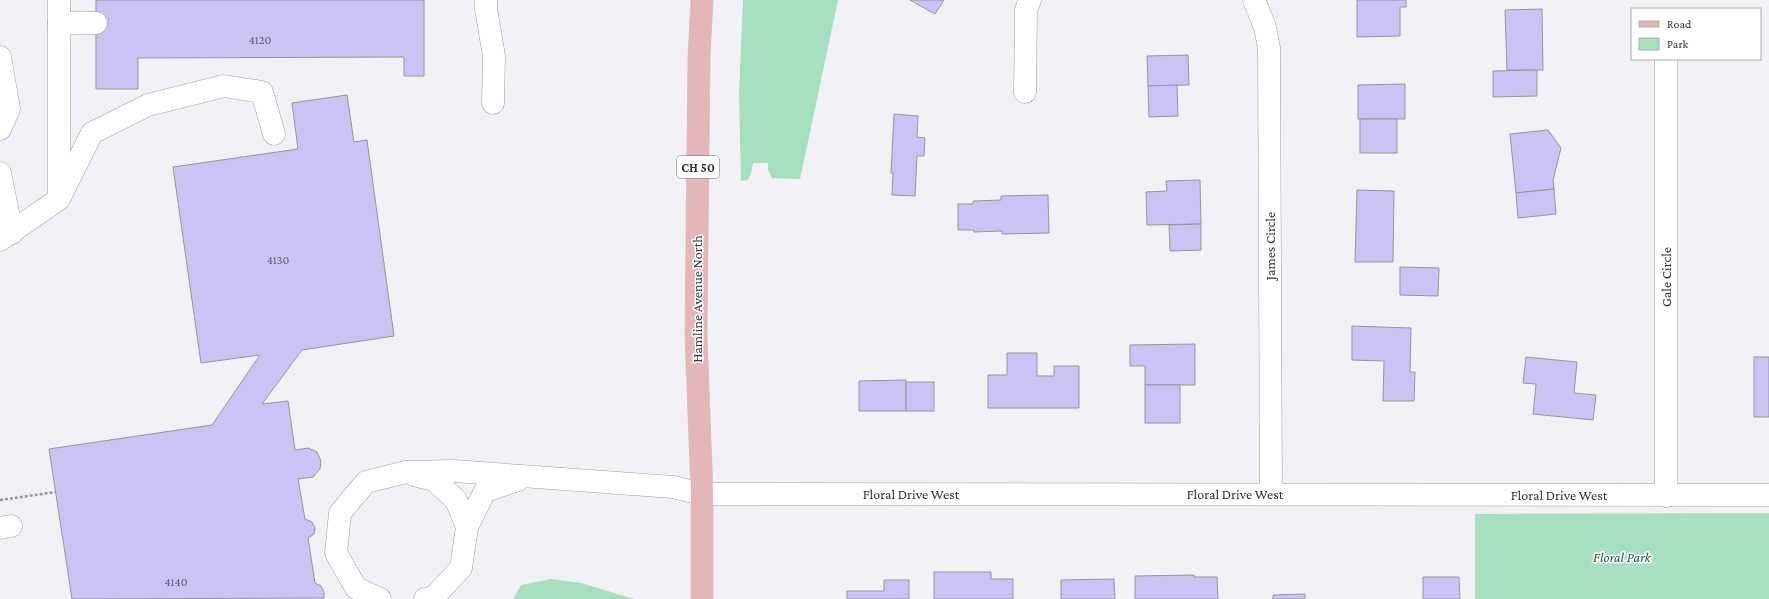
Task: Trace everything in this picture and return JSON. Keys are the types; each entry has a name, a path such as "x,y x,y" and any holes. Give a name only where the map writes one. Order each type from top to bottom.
{"main road":[{"name":"Hamline Avenue North","path":"702,0 699,57 696,327 702,494 702,599"}],"street":[{"path":"59,0 59,199"},
{"path":"486,0 486,9 494,56 493,103"},
{"path":"1025,92 1026,10 1030,0"},
{"name":"James Circle","path":"1254,0 1265,27 1269,48 1271,494"},
{"path":"59,23 96,23"},
{"path":"0,57 9,109 0,129"},
{"name":"Gale Circle","path":"1666,60 1666,496"},
{"path":"6,237 59,199 92,133 148,105 224,86 262,92 274,134"},
{"path":"0,173 6,237"},
{"name":"Floral Drive West","path":"380,599 356,588 336,553 340,513 366,482 406,472 454,471 673,487 702,494 1769,495"},
{"path":"406,472 434,480 456,500 467,527"},
{"path":"425,599 434,597 461,568 467,527 485,491 528,477"}],"path":[{"path":"0,500 56,492"}],"green space":[{"path":"743,0 838,0 800,179 772,178 768,170 768,163 753,163 748,180 741,181 739,93"},
{"name":"Floral Park","path":"1769,513 1769,599 1475,599 1475,514"},
{"path":"551,579 581,583 634,599 513,599 521,585"}],"building":[{"path":"96,0 424,0 424,76 404,76 404,57 138,58 138,89 96,89"},
{"path":"910,0 944,0 935,14"},
{"path":"1357,0 1406,0 1406,7 1400,7 1400,36 1357,37"},
{"path":"1542,9 1543,70 1507,70 1505,10"},
{"path":"1188,55 1189,85 1148,86 1147,56"},
{"path":"1537,70 1537,96 1493,97 1493,71"},
{"path":"1405,84 1405,119 1358,119 1358,85"},
{"path":"1177,85 1178,116 1149,117 1148,86"},
{"path":"347,95 354,142 367,140 394,336 302,350 262,404 288,401 295,450 308,448 317,452 321,461 320,469 313,477 298,479 305,519 312,522 315,528 314,534 308,538 315,583 321,586 324,592 324,598 72,599 49,449 212,425 260,355 201,363 173,167 298,149 292,103"},
{"path":"894,114 918,116 917,137 925,138 924,156 917,156 915,196 892,195 893,173 891,173"},
{"path":"1360,119 1397,119 1397,153 1360,153"},
{"path":"1548,130 1561,148 1553,180 1554,189 1516,193 1510,134"},
{"path":"1200,180 1201,224 1147,225 1146,192 1167,191 1166,181"},
{"path":"1554,189 1556,214 1518,218 1516,193"},
{"path":"1357,190 1394,191 1393,262 1355,262"},
{"path":"1048,195 1049,233 1002,234 1002,231 974,232 974,230 958,230 958,204 973,204 973,201 1001,200 1001,196"},
{"path":"1201,224 1201,250 1170,251 1169,225"},
{"path":"1400,267 1439,268 1438,296 1400,295"},
{"path":"1352,326 1411,328 1410,372 1415,372 1414,401 1383,401 1384,361 1352,360"},
{"path":"1195,344 1195,385 1145,385 1145,366 1130,366 1130,345"},
{"path":"1007,353 1037,353 1037,376 1054,376 1054,366 1079,366 1079,408 988,408 988,375 1007,375"},
{"path":"1526,357 1577,362 1574,393 1596,395 1593,420 1533,414 1536,384 1523,383"},
{"path":"1754,357 1769,357 1769,417 1754,417"},
{"path":"906,380 906,411 859,411 859,381"},
{"path":"906,382 934,382 934,411 906,411"},
{"path":"1145,385 1180,385 1180,423 1145,423"},
{"path":"934,572 991,572 991,579 1013,579 1013,599 934,599"},
{"path":"1194,575 1194,577 1217,577 1218,599 1135,599 1135,576"},
{"path":"1423,577 1459,577 1460,599 1423,599"},
{"path":"1114,579 1115,599 1061,599 1061,580"},
{"path":"884,580 909,580 909,599 847,599 847,591 884,591"},
{"path":"1305,594 1305,599 1273,599 1273,595"}]}
